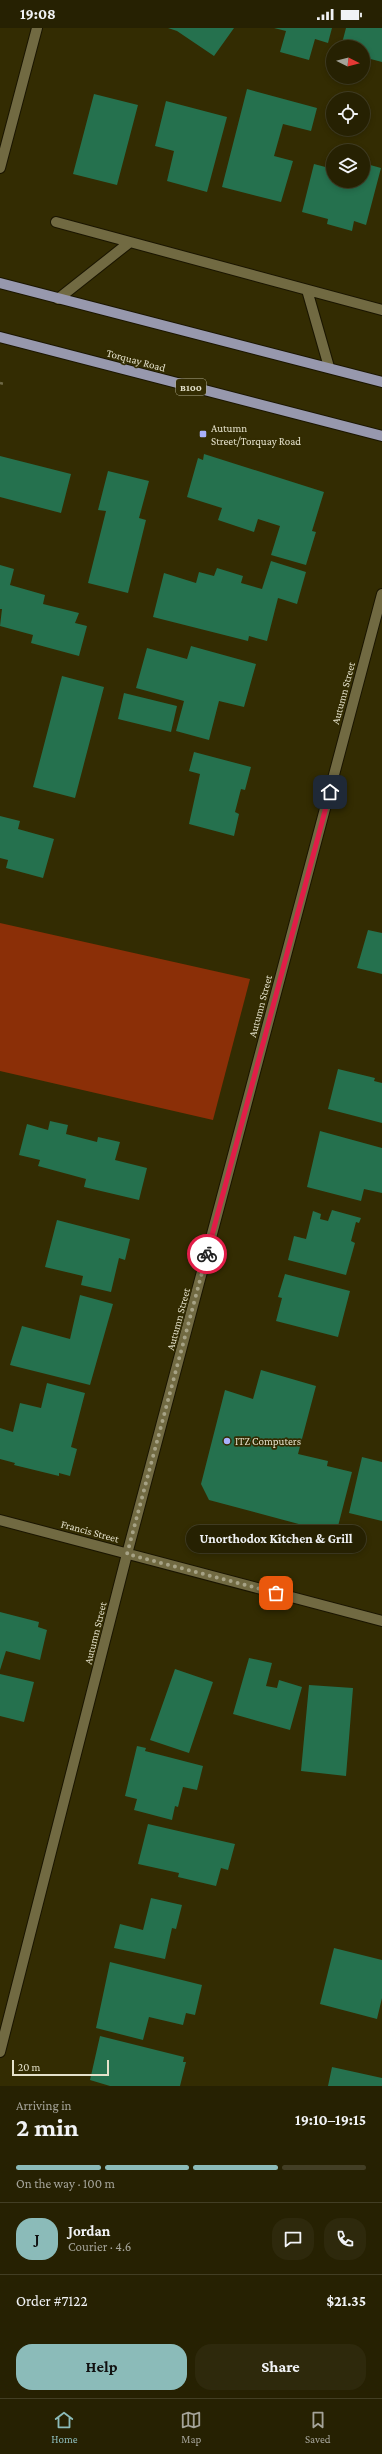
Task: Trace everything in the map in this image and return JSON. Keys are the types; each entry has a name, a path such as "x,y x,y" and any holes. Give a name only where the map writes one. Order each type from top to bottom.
{"main road":[{"path":"0,283 329,367 382,382"},
{"name":"Torquay Road","path":"0,337 382,436"}],"street":[{"path":"0,168 37,28"},
{"path":"56,222 382,310"},
{"path":"58,299 130,242"},
{"path":"307,290 329,367"},
{"name":"Autumn Street","path":"0,2052 127,1554 382,594"},
{"name":"Francis Street","path":"0,1520 382,1621"}],"shaded area":[{"path":"0,923 250,979 213,1120 0,1071"}],"building":[{"path":"168,28 234,28 214,56 177,31"},
{"path":"274,28 332,28 329,40 326,40 326,42 315,39 309,60 280,52 286,31"},
{"path":"346,28 382,28 382,62 370,59 370,40 343,40"},
{"path":"247,89 317,108 311,131 283,124 274,156 293,161 281,202 222,187"},
{"path":"94,94 138,105 117,185 73,174"},
{"path":"166,101 227,117 207,192 167,181 174,151 155,146"},
{"path":"314,164 326,167 326,188 370,188 370,165 381,168 366,225 354,221 352,231 327,224 328,219 302,212"},
{"path":"204,454 324,492 312,531 316,532 306,565 271,555 280,526 258,519 254,532 218,520 222,508 187,497 198,458 203,460"},
{"path":"0,456 71,474 61,513 0,497"},
{"path":"108,471 149,481 139,518 146,520 128,593 88,583 106,511 98,510"},
{"path":"271,561 306,572 297,604 278,598 267,641 249,636 248,641 153,617 164,573 196,583 199,572 214,576 217,568 243,576 241,583 262,589"},
{"path":"0,565 14,569 10,585 45,595 43,604 79,613 75,623 87,626 79,656 31,643 33,635 0,626 2,609 0,609"},
{"path":"191,646 256,664 244,707 219,701 209,740 176,731 184,701 136,688 147,648 187,659"},
{"path":"62,676 104,687 75,798 33,787"},
{"path":"124,693 177,706 171,732 118,719"},
{"path":"194,752 251,767 245,790 241,789 235,812 239,814 234,836 189,824 200,774 189,771"},
{"path":"0,816 20,821 18,829 54,839 43,878 6,868 8,860 0,858"},
{"path":"368,930 382,933 382,974 357,968"},
{"path":"338,1069 375,1078 374,1081 382,1083 382,1123 328,1109"},
{"path":"50,1121 68,1125 66,1134 97,1142 98,1137 120,1142 115,1160 147,1168 139,1200 84,1187 86,1179 38,1166 40,1160 19,1155 27,1124 48,1130"},
{"path":"320,1131 382,1148 382,1193 364,1189 361,1201 307,1187"},
{"path":"332,1210 361,1218 359,1223 356,1222 351,1241 355,1243 346,1275 288,1260 294,1236 306,1239 313,1211 321,1214 320,1219 328,1221"},
{"path":"57,1220 130,1239 125,1260 119,1258 111,1292 81,1285 83,1276 45,1267"},
{"path":"285,1274 350,1291 338,1337 276,1321 282,1298 278,1297"},
{"path":"80,1295 113,1304 90,1385 10,1365 22,1326 70,1339"},
{"path":"261,1370 316,1386 298,1454 328,1461 327,1466 352,1472 336,1534 209,1500 201,1484 225,1390 253,1399"},
{"path":"47,1383 85,1393 71,1447 77,1449 70,1476 59,1473 59,1476 14,1465 15,1463 0,1459 0,1428 13,1432 20,1403 41,1408"},
{"path":"362,1457 382,1462 382,1521 349,1513"},
{"path":"0,1612 39,1622 38,1627 47,1630 40,1660 6,1651 0,1670"},
{"path":"249,1658 272,1663 266,1686 277,1688 279,1680 302,1687 290,1730 233,1714"},
{"path":"175,1669 213,1682 189,1753 150,1740"},
{"path":"0,1674 34,1682 24,1722 0,1716"},
{"path":"309,1685 353,1688 346,1776 301,1771"},
{"path":"137,1746 146,1748 145,1751 203,1766 197,1790 183,1787 178,1807 175,1806 172,1820 134,1810 137,1799 125,1796"},
{"path":"148,1824 235,1844 228,1870 221,1868 216,1886 178,1877 179,1873 138,1864"},
{"path":"151,1898 182,1905 176,1929 172,1928 165,1959 114,1948 120,1924 143,1930"},
{"path":"334,1948 382,1960 382,1998 377,2019 320,2004"},
{"path":"110,1962 202,1985 195,2015 186,2013 183,2025 149,2017 143,2040 96,2028"},
{"path":"100,2036 184,2057 183,2062 186,2062 180,2086 110,2086 90,2080"},
{"path":"332,2067 382,2078 382,2086 328,2086"}],"way so far":[{"path":"207,1254 127,1554 276,1593"}],"place":[{"name":"Autumn Street/Torquay Road","path":"203,434"},
{"name":"ITZ Computers","path":"227,1441"},
{"name":"Unorthodox Kitchen & Grill","path":"276,1593"}],"route":[{"path":"207,1254 330,792"}]}
